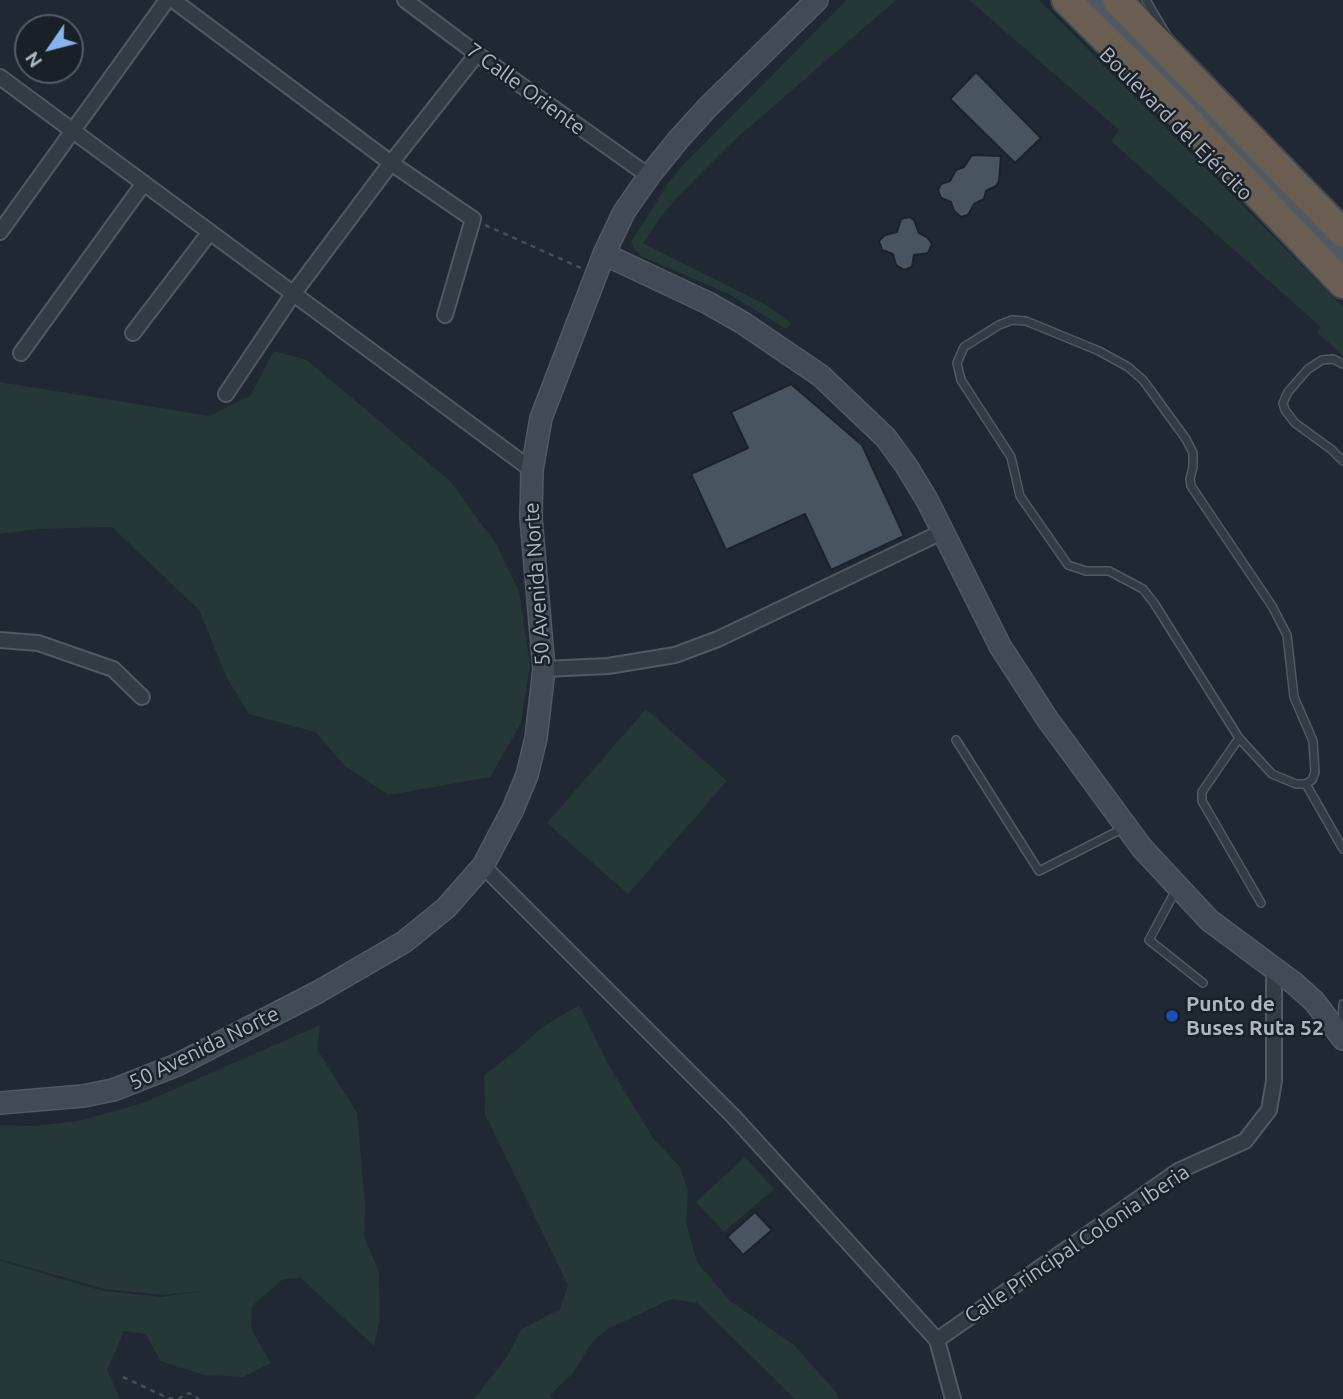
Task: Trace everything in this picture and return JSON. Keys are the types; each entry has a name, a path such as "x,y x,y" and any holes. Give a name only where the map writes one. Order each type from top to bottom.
{"highway":[{"name":"Boulevard del Ejército","path":"1066,0 1304,244 1338,270"},
{"name":"Boulevard del Ejército","path":"1117,0 1343,233"}],"main road":[{"name":"Boulevard del Ejército","path":"1053,0 1263,211 1304,244"},
{"path":"1088,0 1338,270"}],"street":[{"path":"0,232 167,0"},
{"path":"173,0 391,163 473,219 445,315"},
{"name":"7 Calle Oriente","path":"405,0 649,176"},
{"name":"50 Avenida Norte","path":"0,1103 83,1097 113,1090 177,1065 318,992 404,942 446,908 483,866 513,809 527,775 536,738 544,669 531,518 532,470 541,418 604,254 624,212 649,176 707,108 817,0"},
{"path":"226,394 293,294 477,54"},
{"path":"0,77 532,470"},
{"path":"21,353 144,183"},
{"path":"133,333 210,232"},
{"path":"604,254 743,323 821,376 886,438 908,467 927,500 1000,646 1048,720 1126,827 1177,888 1209,919 1314,1001 1343,1039"},
{"path":"544,669 608,666 674,655 718,639 942,532"},
{"path":"0,640 38,643 113,669 142,697"},
{"path":"483,866 734,1117 937,1340 953,1399"},
{"name":"Calle Principal Colonia Iberia","path":"937,1340 1178,1171 1245,1141 1269,1110 1274,1081 1274,968"}],"lane":[{"path":"1146,0 1168,38 1176,61"},
{"path":"1012,320 1026,321 1099,351 1128,367 1143,380 1186,439 1193,453 1191,486 1272,606 1287,635 1294,697 1312,741 1315,772 1312,780 1306,784 1296,784 1272,774 1239,738 1143,589 1109,570 1086,572 1068,565 1020,496 1011,457 958,373 957,363 964,348 999,325 1012,320"},
{"path":"1343,364 1333,359 1322,360 1308,369 1288,392 1283,403 1295,423 1343,461"},
{"path":"1239,738 1202,792 1202,801 1261,903"},
{"path":"956,740 1039,871 1126,827"},
{"path":"1306,784 1343,849"},
{"path":"1177,888 1149,940 1203,983"},
{"path":"1343,1004 1343,1039"}],"path":[{"path":"473,219 574,265"},
{"path":"122,1377 168,1398 178,1399 189,1393 199,1399"}],"shaded area":[{"path":"847,0 896,0 731,143 667,209 643,243 768,306 791,323 786,329 729,294 641,256 631,242 681,167"},
{"path":"969,0 1039,0 1343,307 1343,356 1317,332 1321,327 1111,141 1119,130"},
{"path":"274,351 307,360 450,481 496,544 519,591 530,665 521,723 490,777 389,795 344,765 315,732 249,714 227,678 199,610 112,527 38,529 0,534 0,382 209,416 250,396"},
{"path":"646,709 727,781 628,894 547,823"},
{"path":"579,1005 608,1064 653,1138 680,1167 688,1191 686,1223 697,1262 730,1301 793,1344 837,1393 838,1399 795,1399 697,1303 671,1299 606,1330 590,1345 573,1373 550,1395 553,1399 474,1399 507,1357 522,1329 560,1309 568,1285 485,1114 484,1075 543,1027"},
{"path":"320,1025 317,1049 357,1113 365,1202 364,1236 379,1272 380,1318 374,1346 301,1278 283,1279 252,1306 251,1329 271,1363 243,1377 204,1375 161,1361 145,1334 124,1331 107,1370 120,1399 0,1399 0,1261 103,1291 162,1297 202,1291 163,1295 105,1289 0,1259 0,1125 33,1126 79,1121 143,1103"},
{"path":"745,1157 774,1189 724,1232 696,1202"}],"building":[{"path":"976,72 1041,138 1015,163 950,99"},
{"path":"972,155 1001,156 999,181 996,186 986,191 984,199 974,204 968,215 961,217 954,211 951,202 941,198 938,190 941,184 950,181 956,170 964,167"},
{"path":"909,217 914,220 919,233 927,237 932,244 928,253 914,255 912,267 904,270 896,265 893,254 882,250 879,241 885,235 897,232 901,219"},
{"path":"791,384 862,445 904,536 831,570 805,514 726,550 691,474 748,448 731,412"},
{"path":"755,1212 772,1230 743,1255 727,1237"}],"place":[{"name":"Punto de Buses Ruta 52","path":"1172,1016"}]}
